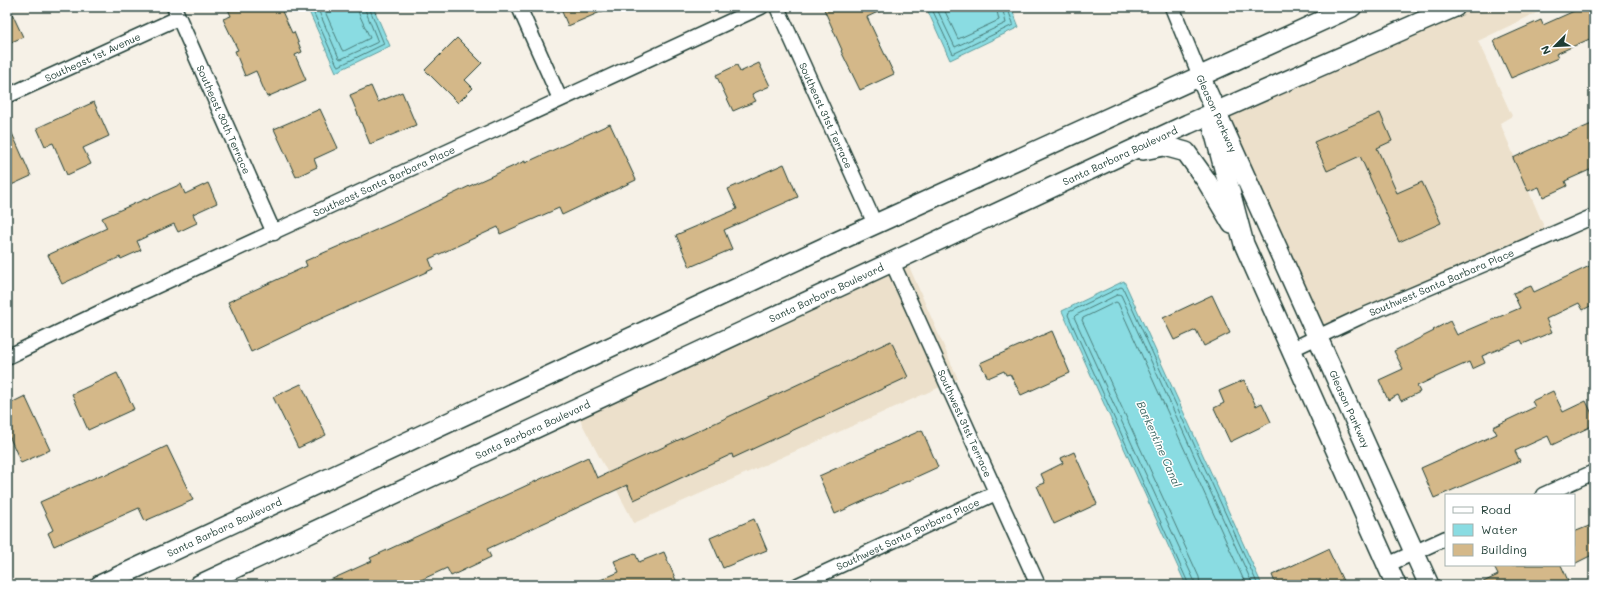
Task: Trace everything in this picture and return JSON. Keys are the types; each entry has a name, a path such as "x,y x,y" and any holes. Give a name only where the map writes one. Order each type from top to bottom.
{"main road":[{"name":"Santa Barbara Boulevard","path":"100,585 875,224 1352,7"},
{"name":"Santa Barbara Boulevard","path":"199,585 1213,113 1455,7"},
{"name":"Gleason Parkway","path":"1200,76 1213,113 1318,337 1429,585"},
{"name":"Gleason Parkway","path":"1213,113 1244,244 1396,585"},
{"path":"1127,153 1164,146 1186,152 1206,180 1244,244"}],"street":[{"path":"519,7 560,99"},
{"name":"Southeast Santa Barbara Place","path":"7,357 126,300 761,7"},
{"name":"Southeast 31st Terrace","path":"777,7 875,224"},
{"path":"1172,7 1200,76"},
{"name":"Southeast 1st Avenue","path":"7,96 176,12"},
{"name":"Southeast 30th Terrace","path":"176,12 274,233"},
{"name":"Southwest Santa Barbara Place","path":"1290,350 1360,317 1594,216"},
{"name":"Southwest 31st Terrace","path":"892,262 1038,585"},
{"path":"1545,494 1594,472"},
{"name":"Southwest Santa Barbara Place","path":"798,585 996,493"},
{"path":"1387,565 1445,538"}],"shaded area":[{"path":"1477,7 1549,7 1478,41 1512,116 1500,123 1547,234 1327,333 1229,116"},
{"path":"908,264 958,379 634,523 579,418"}],"water":[{"path":"307,7 373,7 390,46 336,72"},
{"path":"926,7 1011,7 1019,27 950,60"},
{"name":"Barkentine Canal","path":"1124,281 1262,585 1186,585 1062,311"}],"building":[{"path":"7,7 9,7 23,37 7,44"},
{"path":"227,7 280,7 292,33 294,32 302,52 295,55 306,80 267,97 256,71 245,76 235,51 238,50 223,19 231,16"},
{"path":"560,7 612,7 568,26"},
{"path":"823,7 889,7 867,17 894,74 860,90 841,51 842,50"},
{"path":"1583,7 1594,7 1594,37 1556,54 1558,58 1511,78 1494,41 1541,20 1543,25"},
{"path":"457,38 482,63 465,80 473,88 458,103 425,70"},
{"path":"759,63 770,86 752,94 756,101 733,111 716,75 737,65 740,72"},
{"path":"371,86 378,102 402,92 416,125 370,144 350,95"},
{"path":"94,102 109,136 83,148 91,164 67,175 53,143 45,146 37,128"},
{"path":"320,109 338,148 314,159 317,167 296,177 274,129"},
{"path":"1380,113 1392,141 1377,148 1397,193 1422,182 1441,223 1399,242 1360,156 1327,171 1314,142"},
{"path":"7,122 31,176 7,187"},
{"path":"1594,123 1594,168 1565,181 1567,186 1543,197 1539,187 1528,191 1513,158 1558,137 1559,138"},
{"path":"610,124 636,180 562,215 559,208 500,234 498,227 429,259 433,269 318,320 251,352 228,302 307,266 305,261"},
{"path":"784,164 798,197 724,230 732,249 690,267 676,235 737,209 728,189"},
{"path":"208,183 217,203 193,214 197,223 178,232 174,224 137,241 141,250 121,259 120,257 62,284 48,255 107,228 102,218 181,184 185,194"},
{"path":"1594,264 1594,304 1583,310 1579,303 1546,319 1552,332 1523,344 1521,340 1482,356 1485,363 1472,369 1469,362 1440,375 1417,386 1420,392 1401,401 1398,395 1388,400 1379,380 1403,369 1394,351 1434,331 1433,330 1450,321 1457,335 1520,308 1513,293 1531,286 1534,292"},
{"path":"1212,295 1230,333 1204,346 1196,330 1174,340 1163,318"},
{"path":"1052,331 1070,373 1021,395 1010,374 1006,375 1004,371 988,378 980,363"},
{"path":"891,341 908,377 733,458 732,454 634,500 627,485 487,549 491,557 451,576 447,568 410,585 319,585 372,561 370,558 588,457 597,478"},
{"path":"117,373 134,409 88,430 72,394"},
{"path":"1244,380 1256,406 1262,403 1271,422 1230,442 1214,408 1224,403 1219,391"},
{"path":"301,384 326,435 298,448 273,397"},
{"path":"1553,391 1563,412 1586,401 1594,418 1594,425 1552,445 1548,436 1515,451 1520,461 1434,498 1421,468 1497,434 1493,427 1535,407 1532,401"},
{"path":"25,396 50,450 21,463 7,431 7,405"},
{"path":"922,430 938,467 835,514 819,476"},
{"path":"167,446 193,500 145,521 139,508 54,546 48,533 53,530 40,502 103,474 104,476"},
{"path":"1074,452 1097,504 1054,524 1037,486 1045,483 1041,474 1063,463 1061,458"},
{"path":"754,519 767,550 723,568 710,538"},
{"path":"1594,524 1594,554 1575,564 1575,532"},
{"path":"1328,549 1345,585 1276,585 1272,575"},
{"path":"664,552 678,585 589,585 619,572 614,561 635,553 639,562"},
{"path":"1494,566 1561,566 1570,585 1477,585 1498,575"}]}
